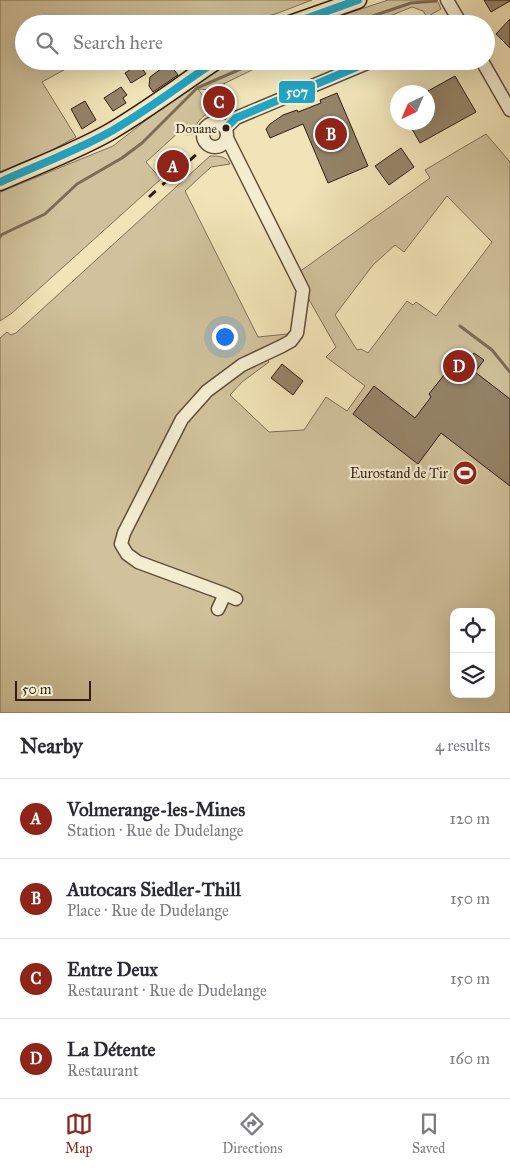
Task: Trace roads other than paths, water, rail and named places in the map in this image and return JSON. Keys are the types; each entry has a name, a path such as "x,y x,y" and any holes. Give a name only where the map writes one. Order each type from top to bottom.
{"main road":[{"path":"316,15 358,0"},
{"path":"0,182 106,134 144,111 202,70"}],"street":[{"path":"447,0 455,15"},
{"path":"218,609 230,596 138,562 127,554 121,544 124,533 182,419 207,391 242,365 291,341 297,333 303,290 226,133 236,118 351,70"},
{"path":"487,70 510,110"}],"waterway":[{"path":"376,15 411,3 436,1"},
{"path":"0,237 45,214 77,184 122,158 142,143 197,88 238,70"},
{"path":"460,326 492,350 510,372"}],"railway":[{"path":"149,197 199,152"}],"place":[{"name":"Entre Deux","path":"219,102"},
{"name":"Douane","path":"226,128"},
{"name":"Autocars Siedler-Thill","path":"331,134"},
{"name":"Volmerange-les-Mines","path":"173,166"},
{"name":"La Détente","path":"459,366"},
{"name":"Eurostand de Tir","path":"465,473"}]}
